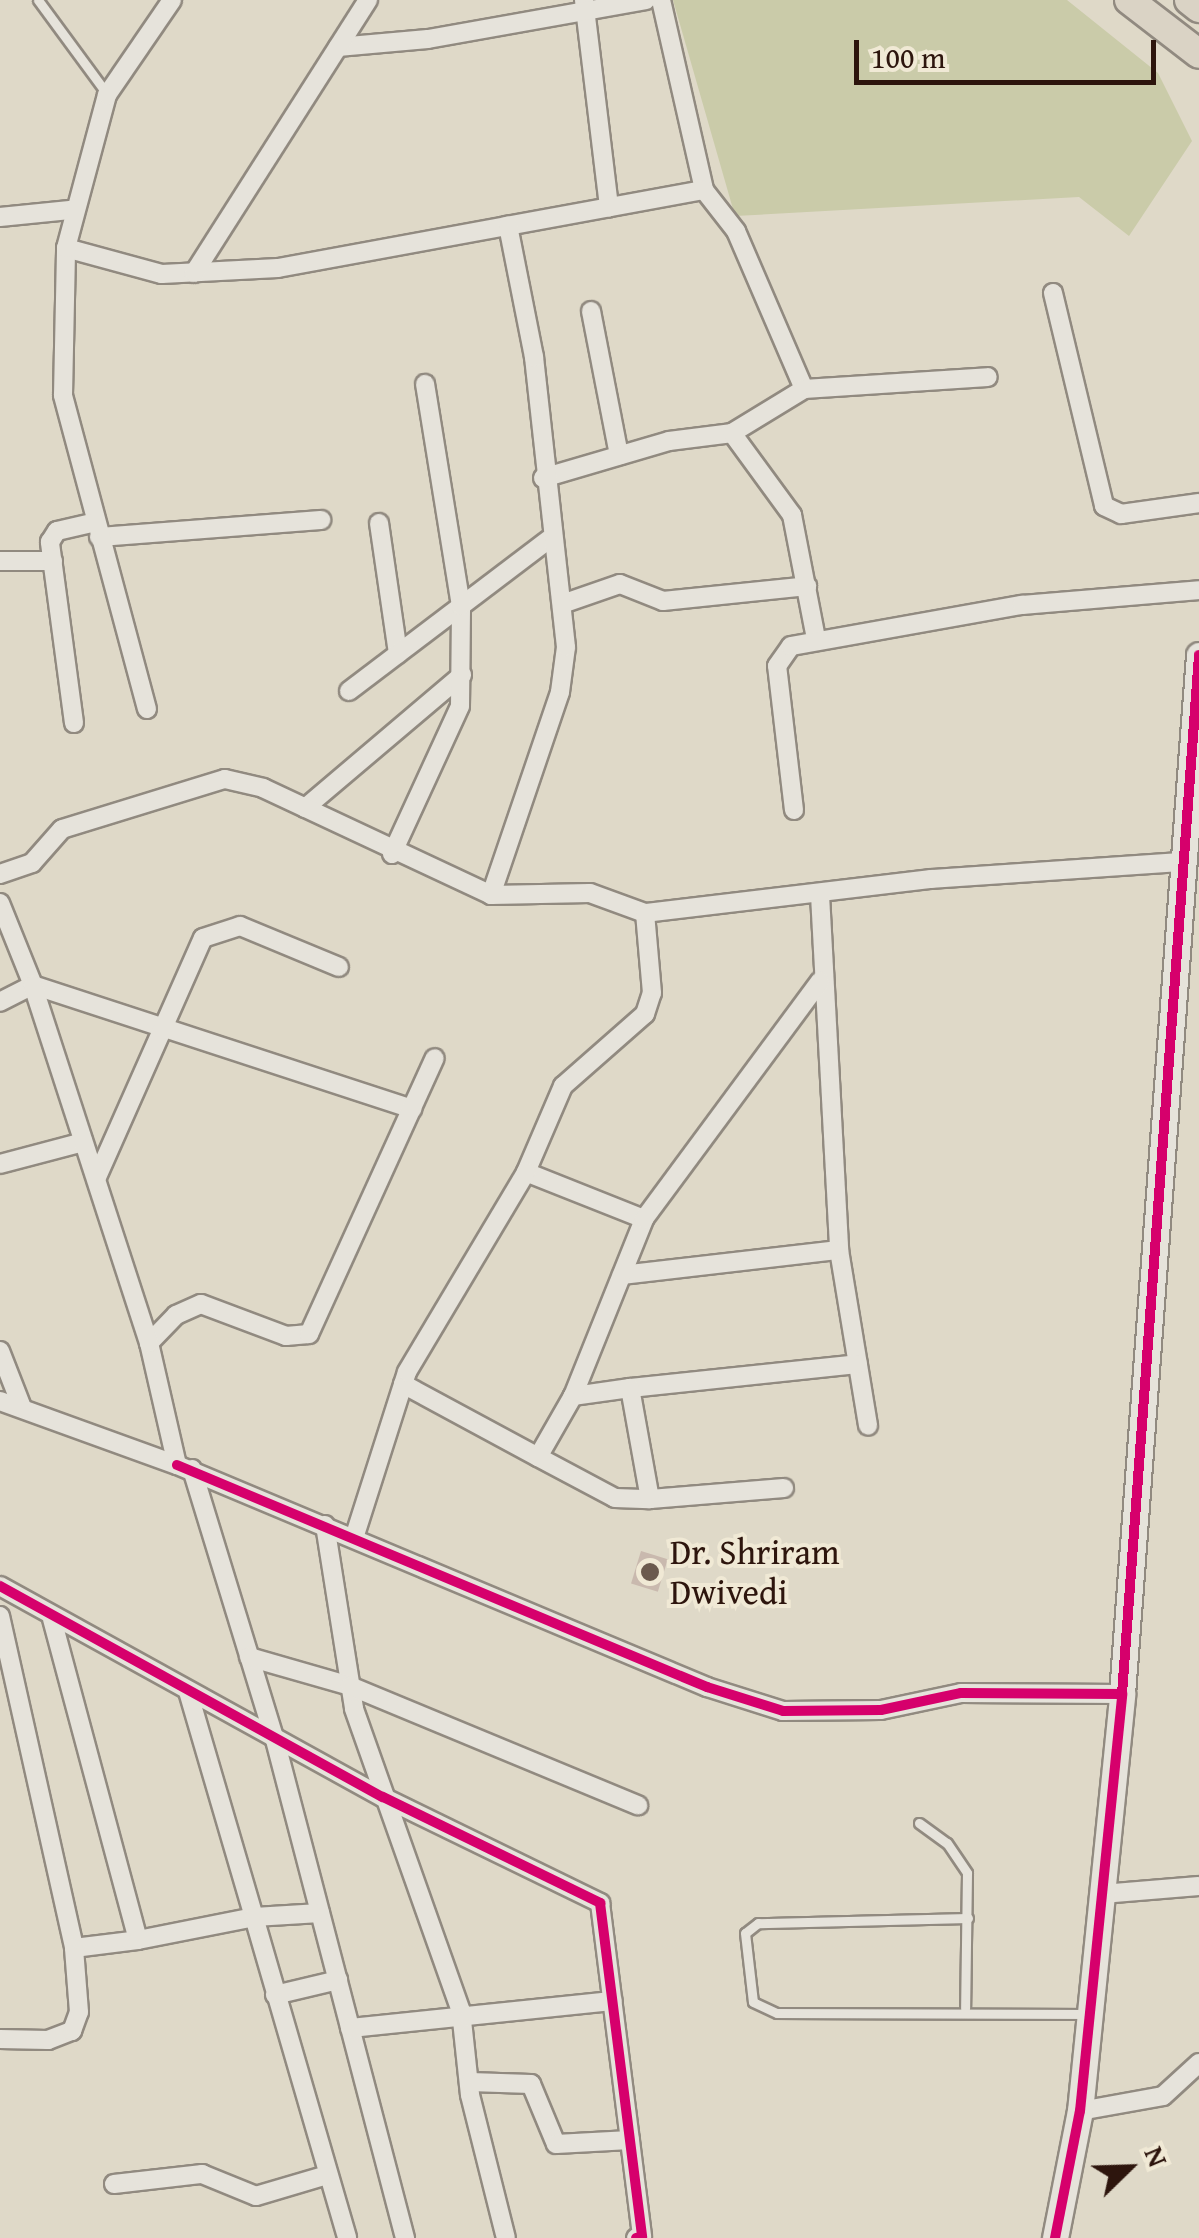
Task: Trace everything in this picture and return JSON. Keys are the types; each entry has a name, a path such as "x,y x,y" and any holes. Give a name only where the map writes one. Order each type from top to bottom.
{"main road":[{"path":"1129,0 1199,54"},
{"path":"1189,0 1199,8"}],"street":[{"path":"147,709 63,395 66,248 70,210 108,94 172,0"},
{"path":"194,273 368,0"},
{"path":"338,47 646,0"},
{"path":"661,0 704,190 736,231 804,389"},
{"path":"584,7 609,207"},
{"path":"66,248 122,267 194,273 278,268 704,190"},
{"path":"0,217 70,210"},
{"path":"491,895 560,692 566,603 549,539 534,357 508,226"},
{"path":"1053,293 1104,506 1121,514 1199,503"},
{"path":"591,311 619,455"},
{"path":"543,478 619,455 732,433 804,389 988,377"},
{"path":"392,854 451,732 462,675 461,606 425,384"},
{"path":"732,433 786,502 816,639"},
{"path":"74,724 53,561 54,534 321,520"},
{"path":"379,523 398,654"},
{"path":"349,690 549,539"},
{"path":"0,561 53,561"},
{"path":"566,603 620,584 663,602 807,586"},
{"path":"794,810 776,666 791,646 1022,605 1199,590"},
{"path":"1055,2238 1080,2111 1122,1694 1199,655"},
{"path":"305,808 462,675"},
{"path":"0,874 32,863 62,829 203,782 244,780 392,854 491,895 590,893 646,913 1182,862"},
{"path":"820,894 820,981 839,1250 868,1426"},
{"path":"0,902 33,985 82,1142 97,1177 184,1467 250,1657 406,2238"},
{"path":"354,1538 403,1384 526,1172 564,1086 646,1014 652,993 646,913"},
{"path":"97,1177 168,1026 195,950 224,926 261,932 339,967"},
{"path":"538,1457 573,1396 644,1219 820,981"},
{"path":"0,1002 33,985 168,1026 412,1109"},
{"path":"149,1344 176,1314 201,1304 286,1336 309,1334 435,1058"},
{"path":"0,1164 82,1142"},
{"path":"526,1172 644,1219"},
{"path":"622,1275 839,1250"},
{"path":"0,1351 21,1405"},
{"path":"573,1396 858,1364"},
{"path":"403,1384 615,1498 784,1488"},
{"path":"630,1388 650,1498"},
{"path":"0,1401 21,1405 184,1467 707,1687 783,1711 880,1710 960,1693 1122,1694"},
{"path":"325,1525 350,1686 382,1797 461,2012 470,2082 506,2238"},
{"path":"0,1586 52,1619 382,1797 600,1902 642,2237 636,2238"},
{"path":"0,1616 8,1693 74,1948 79,2012 72,2031 48,2040 0,2038"},
{"path":"52,1619 138,1940"},
{"path":"250,1657 350,1686 638,1805"},
{"path":"188,1691 324,2176 347,2238"},
{"path":"1102,1894 1199,1886"},
{"path":"74,1948 254,1917 320,1913"},
{"path":"275,1995 338,1980"},
{"path":"350,2028 461,2012 612,2001"},
{"path":"1080,2111 1163,2096 1199,2063"},
{"path":"470,2082 531,2084 556,2144 630,2140"},
{"path":"114,2184 188,2173 256,2196 324,2176"}],"lane":[{"path":"38,0 108,94"},
{"path":"919,1823 958,1855 971,1895 965,2008"},
{"path":"968,1918 770,1920 745,1933 753,2002 768,2012 965,2008 1090,2014"}],"green space":[{"path":"673,0 1067,0 1158,73 1192,141 1129,236 1079,197 735,216"}],"building":[{"name":"Dr. Shriram Dwivedi","path":"641,1551 668,1559 658,1592 631,1584"}],"cycle path":[{"path":"1055,2238 1080,2111 1122,1694 1199,655"},
{"path":"177,1465 707,1687 783,1711 881,1710 961,1693 1122,1694"},
{"path":"0,1586 383,1797 600,1903 642,2237 636,2238"}],"place":[{"name":"Dr. Shriram Dwivedi","path":"650,1572"}]}
